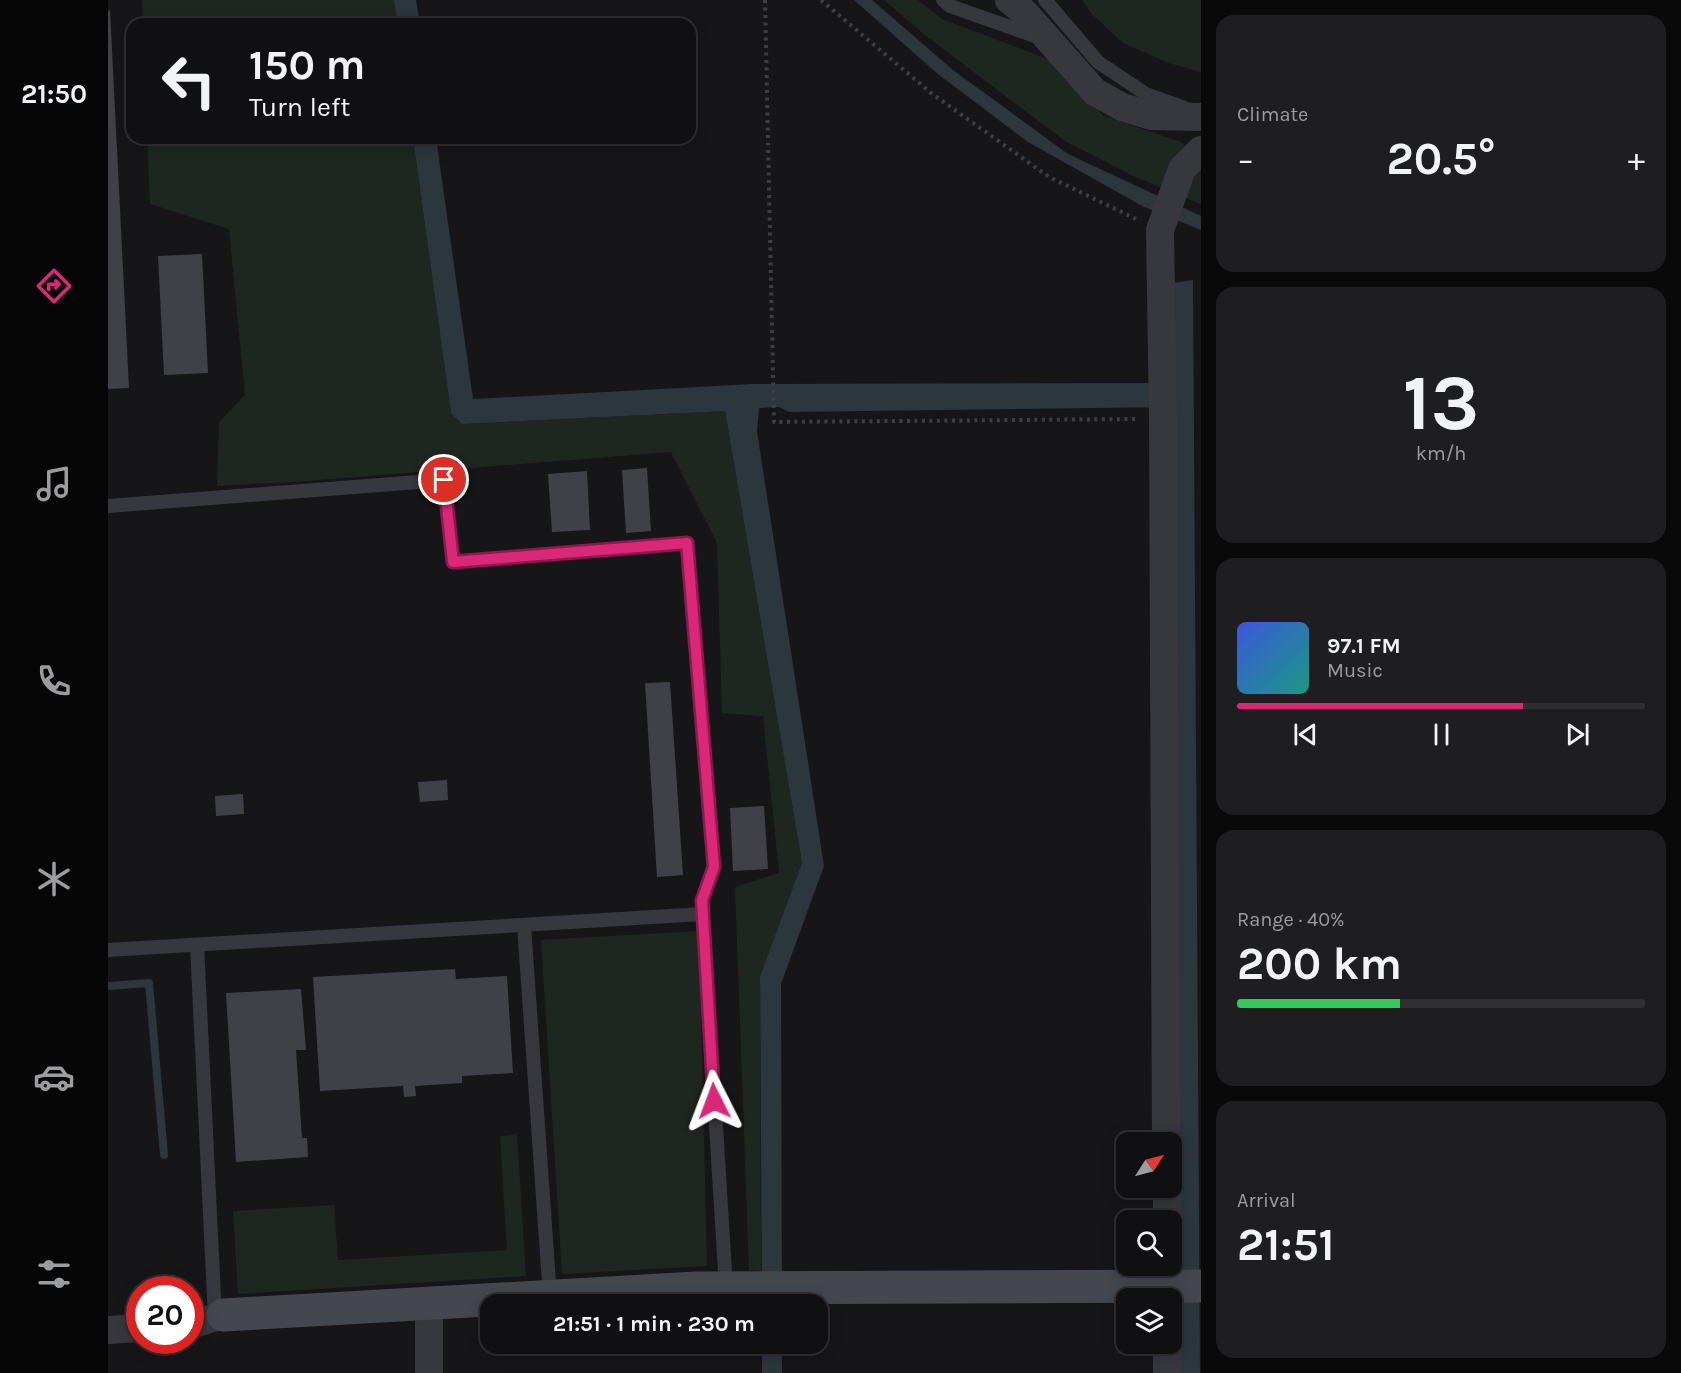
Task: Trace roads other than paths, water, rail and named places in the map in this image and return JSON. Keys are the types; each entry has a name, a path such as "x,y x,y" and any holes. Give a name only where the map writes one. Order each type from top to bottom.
{"street":[{"path":"1010,0 1025,13 1095,92 1122,107 1152,116 1201,116"},
{"path":"1166,1132 1160,230 1182,169 1201,150"},
{"path":"612,1294 757,1287 1167,1284 1201,1286"},
{"path":"209,1320 480,1301"},
{"path":"429,1304 429,1373"},
{"path":"108,1330 126,1329"},
{"path":"1167,1354 1167,1373"}],"lane":[{"path":"943,0 950,6 1051,42"},
{"path":"1046,0 1098,62 1146,94 1201,116"},
{"path":"108,506 444,480 453,562 687,543 714,867 702,900 703,914 757,1287"},
{"path":"108,950 703,914"},
{"path":"524,925 550,1294"},
{"path":"197,945 209,1320"}],"waterway":[{"path":"108,986 149,983 164,1155"}]}
